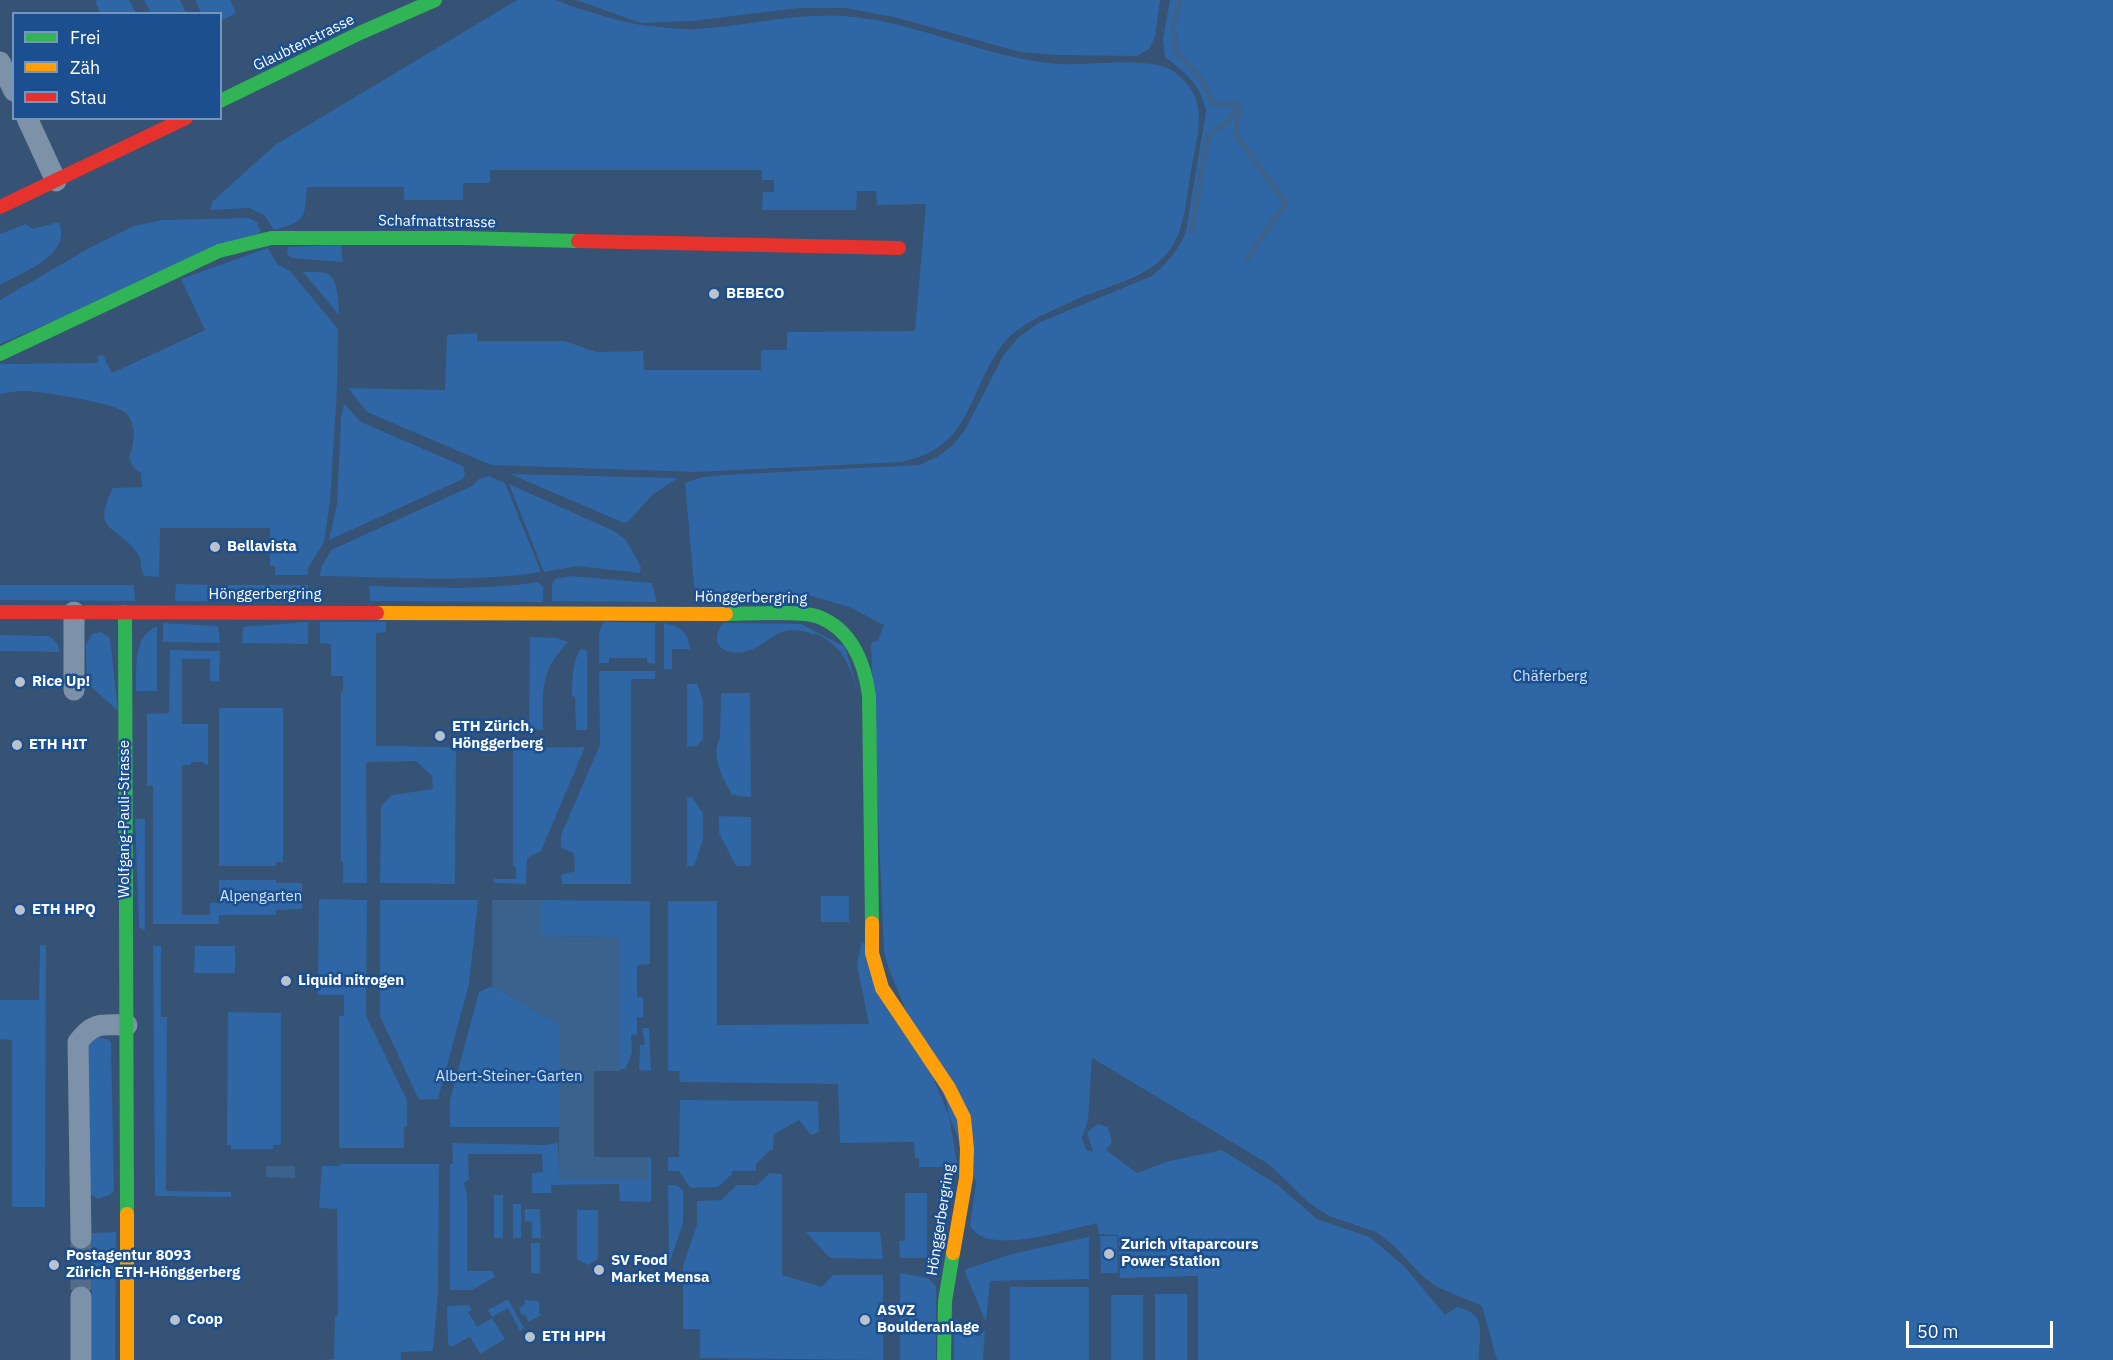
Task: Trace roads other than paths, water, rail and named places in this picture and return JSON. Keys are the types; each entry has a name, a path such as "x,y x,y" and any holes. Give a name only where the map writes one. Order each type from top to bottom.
{"street":[{"name":"Glaubtenstrasse","path":"222,100 360,33 435,0"},
{"path":"0,62 12,87"},
{"path":"28,120 56,181"},
{"path":"0,207 182,120"},
{"name":"Schafmattstrasse","path":"0,354 219,251 271,238 462,238 899,248"},
{"name":"Hönggerbergring","path":"0,612 797,614 818,616 832,624 850,641 861,658 869,696 870,890 872,953 875,970 882,988 949,1088 964,1118 967,1149 966,1178 945,1301 944,1360"},
{"path":"74,612 74,690"},
{"name":"Wolfgang-Pauli-Strasse","path":"125,612 128,1360"},
{"path":"81,1238 78,1041 87,1029 99,1025 127,1025"},
{"path":"81,1297 81,1360"}],"waterway":[{"path":"1180,0 1173,25 1176,52 1201,79 1214,105 1239,105"},
{"path":"1239,105 1236,135 1286,203 1247,261"},
{"path":"1192,230 1208,135 1227,122 1239,105"}],"tunnel":[{"path":"81,1238 81,1297"}],"place":[{"name":"BEBECO","path":"714,294"},
{"name":"Bellavista","path":"215,547"},
{"name":"Rice Up!","path":"20,682"},
{"name":"ETH Zürich, Hönggerberg","path":"440,736"},
{"name":"ETH HIT","path":"17,745"},
{"name":"ETH HPQ","path":"20,910"},
{"name":"Liquid nitrogen","path":"286,981"},
{"name":"Zurich vitaparcours Power Station","path":"1109,1254"},
{"name":"Postagentur 8093 Zürich ETH-Hönggerberg","path":"54,1265"},
{"name":"SV Food Market Mensa","path":"599,1270"},
{"name":"Coop","path":"175,1320"},
{"name":"ASVZ Boulderanlage","path":"865,1320"},
{"name":"ETH HPH","path":"530,1337"}],"park label":[{"name":"Chäferberg","path":"1550,677"},
{"name":"Alpengarten","path":"261,897"},
{"name":"Albert-Steiner-Garten","path":"509,1077"}]}
